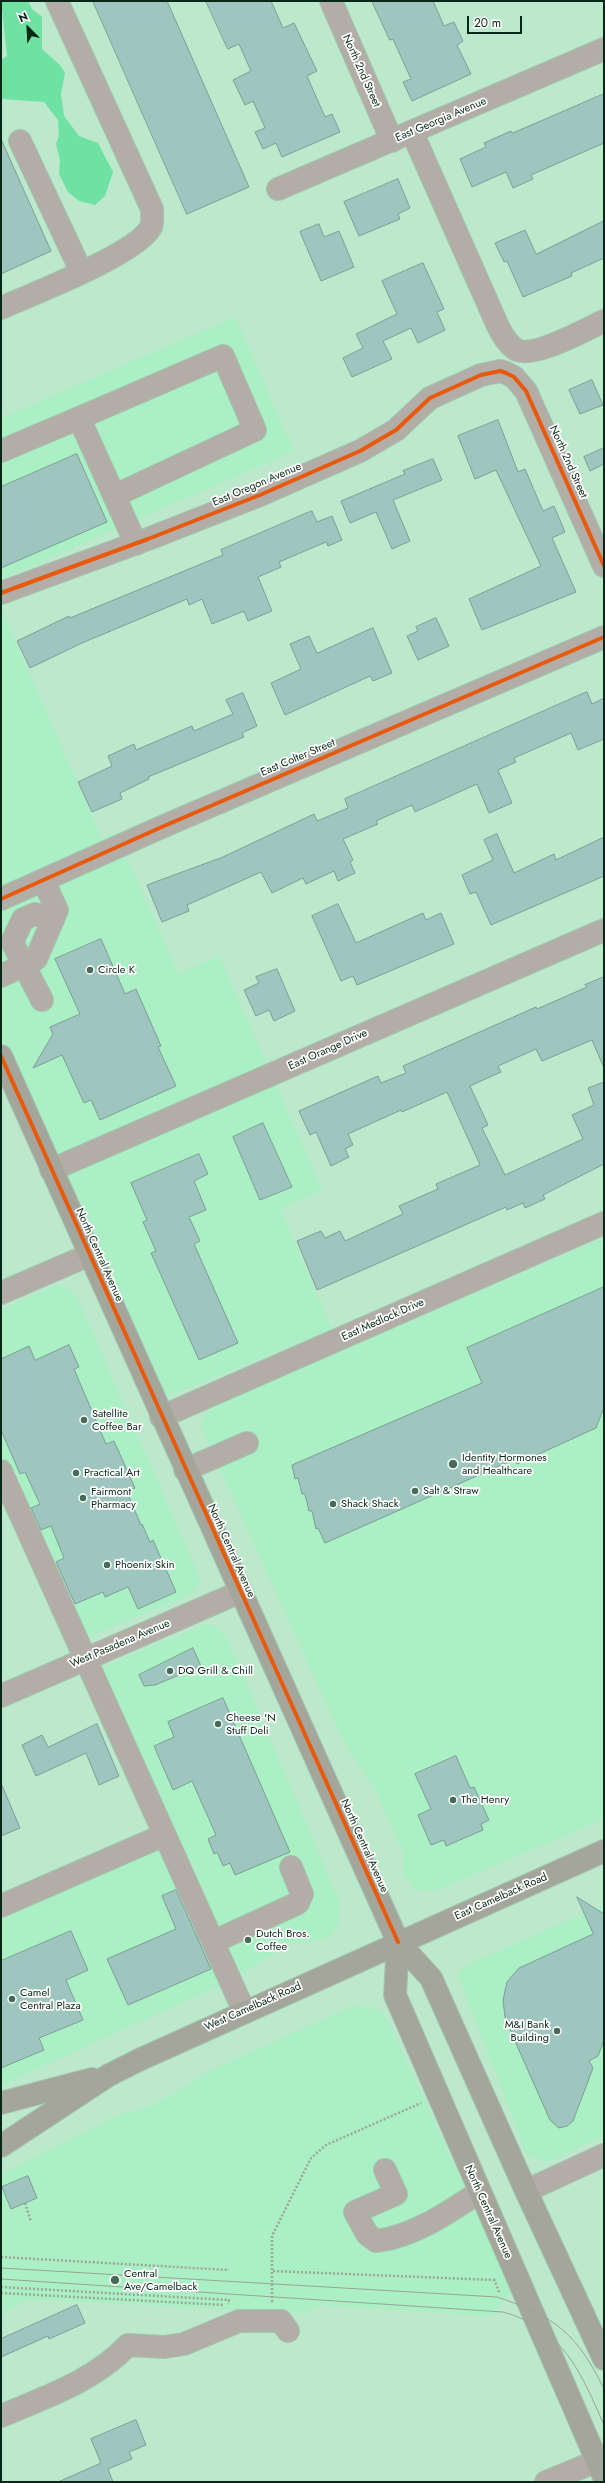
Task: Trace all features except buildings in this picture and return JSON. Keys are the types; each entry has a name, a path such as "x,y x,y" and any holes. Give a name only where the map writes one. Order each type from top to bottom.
{"main road":[{"name":"North Central Avenue","path":"1,1056 161,1417 398,1942 431,1978 526,2191 604,2359"},
{"name":"East Camelback Road","path":"398,1942 604,1851"},
{"name":"North Central Avenue","path":"398,1942 395,1995 600,2469"},
{"name":"West Camelback Road","path":"1,2146 109,2075 244,2011 398,1942"},
{"name":"West Camelback Road","path":"1,2103 109,2075"}],"street":[{"path":"1,308 122,251 140,240 152,226 152,209 57,1"},
{"name":"North 2nd Street","path":"331,1 392,141"},
{"name":"East Georgia Avenue","path":"278,189 604,49"},
{"path":"412,132 497,324 502,334 516,350 533,352 604,321"},
{"path":"20,141 81,271"},
{"path":"1,451 223,356 255,430 114,496"},
{"name":"East Oregon Avenue","path":"1,592 136,544 260,495 379,441 396,430 430,398 492,372 506,373"},
{"name":"North 2nd Street","path":"506,373 514,377 526,391 604,566"},
{"path":"79,418 136,544"},
{"name":"East Colter Street","path":"1,899 164,826 604,637"},
{"path":"1,976 36,959 53,920 57,910 42,880"},
{"path":"42,1000 12,942 23,919 35,914 53,920"},
{"name":"East Orange Drive","path":"51,1170 604,930"},
{"name":"East Medlock Drive","path":"161,1417 604,1223"},
{"path":"1,1293 89,1255"},
{"path":"185,1470 247,1443"},
{"path":"4,1484 86,1659 244,2011"},
{"name":"West Pasadena Avenue","path":"1,1696 240,1592"},
{"path":"1,1906 164,1835"},
{"path":"213,1942 298,1903 302,1894 291,1867"},
{"path":"526,2191 604,2155"},
{"path":"385,2170 396,2194 355,2212 367,2234 376,2241 386,2240 416,2228 457,2207 479,2192"},
{"path":"1,2416 93,2375 114,2360 128,2345 164,2347 184,2344 239,2321 281,2321 288,2331"},
{"path":"546,2482 600,2469"}],"path":[{"path":"272,2306 272,2236 311,2158 326,2145 421,2103"},
{"path":"25,2203 31,2222"},
{"path":"1,2257 229,2270"},
{"path":"273,2271 494,2280"},
{"path":"1,2287 228,2300"},
{"path":"1,2293 236,2305"}],"shaded area":[{"path":"1,1 28,1 32,9 42,17 42,49 60,65 65,73 61,94 64,116 79,136 98,143 113,172 105,196 95,205 79,201 68,192 59,174 60,160 56,144 59,135 58,120 44,102 1,99 1,60 7,56"},
{"path":"235,317 294,451 1,579 1,418"},
{"path":"1,609 102,839 116,833 178,974 219,956 322,1190 280,1209 332,1329 154,1402 1,1055"},
{"path":"604,1238 604,1819 437,1890 422,1891 414,1888 403,1874 404,1854 374,1787 345,1745 201,1427 202,1419 214,1406"},
{"path":"62,1285 76,1295 198,1574 199,1585 191,1594 78,1641 1,1471 1,1310 54,1286"},
{"path":"204,1625 214,1625 226,1636 340,1903 338,1926 328,1938 290,1944 225,1983 1,2085 1,1894 150,1829 85,1674"},
{"path":"604,1905 604,2135 547,2162 527,2155 457,1973 473,1962"},
{"path":"355,2005 378,2009 385,2015 512,2290 491,2316 322,2305 304,2313 30,2299 1,2312 1,2175 121,2114 145,2108 173,2094 211,2070"}],"tram line":[{"path":"1,2268 497,2297 534,2312 562,2329 584,2354 604,2389"},
{"path":"1,2279 503,2312 524,2320 541,2330 556,2342 568,2355 587,2388 604,2425"}],"cycle path":[{"path":"1,593 148,539 260,495 360,451 396,430 430,398 481,375 500,371 514,377 526,391 604,566"},
{"path":"1,899 164,826 604,637"},
{"path":"1,1056 398,1942"}],"place":[{"name":"Circle K","path":"90,970"},
{"name":"Satellite Coffee Bar","path":"84,1420"},
{"name":"Identity Hormones and Healthcare","path":"453,1464"},
{"name":"Practical Art","path":"76,1473"},
{"name":"Salt & Straw","path":"415,1491"},
{"name":"Fairmont Pharmacy","path":"83,1498"},
{"name":"Shack Shack","path":"333,1504"},
{"name":"Phoenix Skin","path":"107,1565"},
{"name":"DQ Grill & Chill","path":"170,1671"},
{"name":"Cheese 'N Stuff Deli","path":"218,1724"},
{"name":"The Henry","path":"453,1800"},
{"name":"Dutch Bros. Coffee","path":"248,1940"},
{"name":"Camel Central Plaza","path":"12,1999"},
{"name":"M&I Bank Building","path":"557,2031"},
{"name":"Central Ave/Camelback","path":"115,2280"}]}
